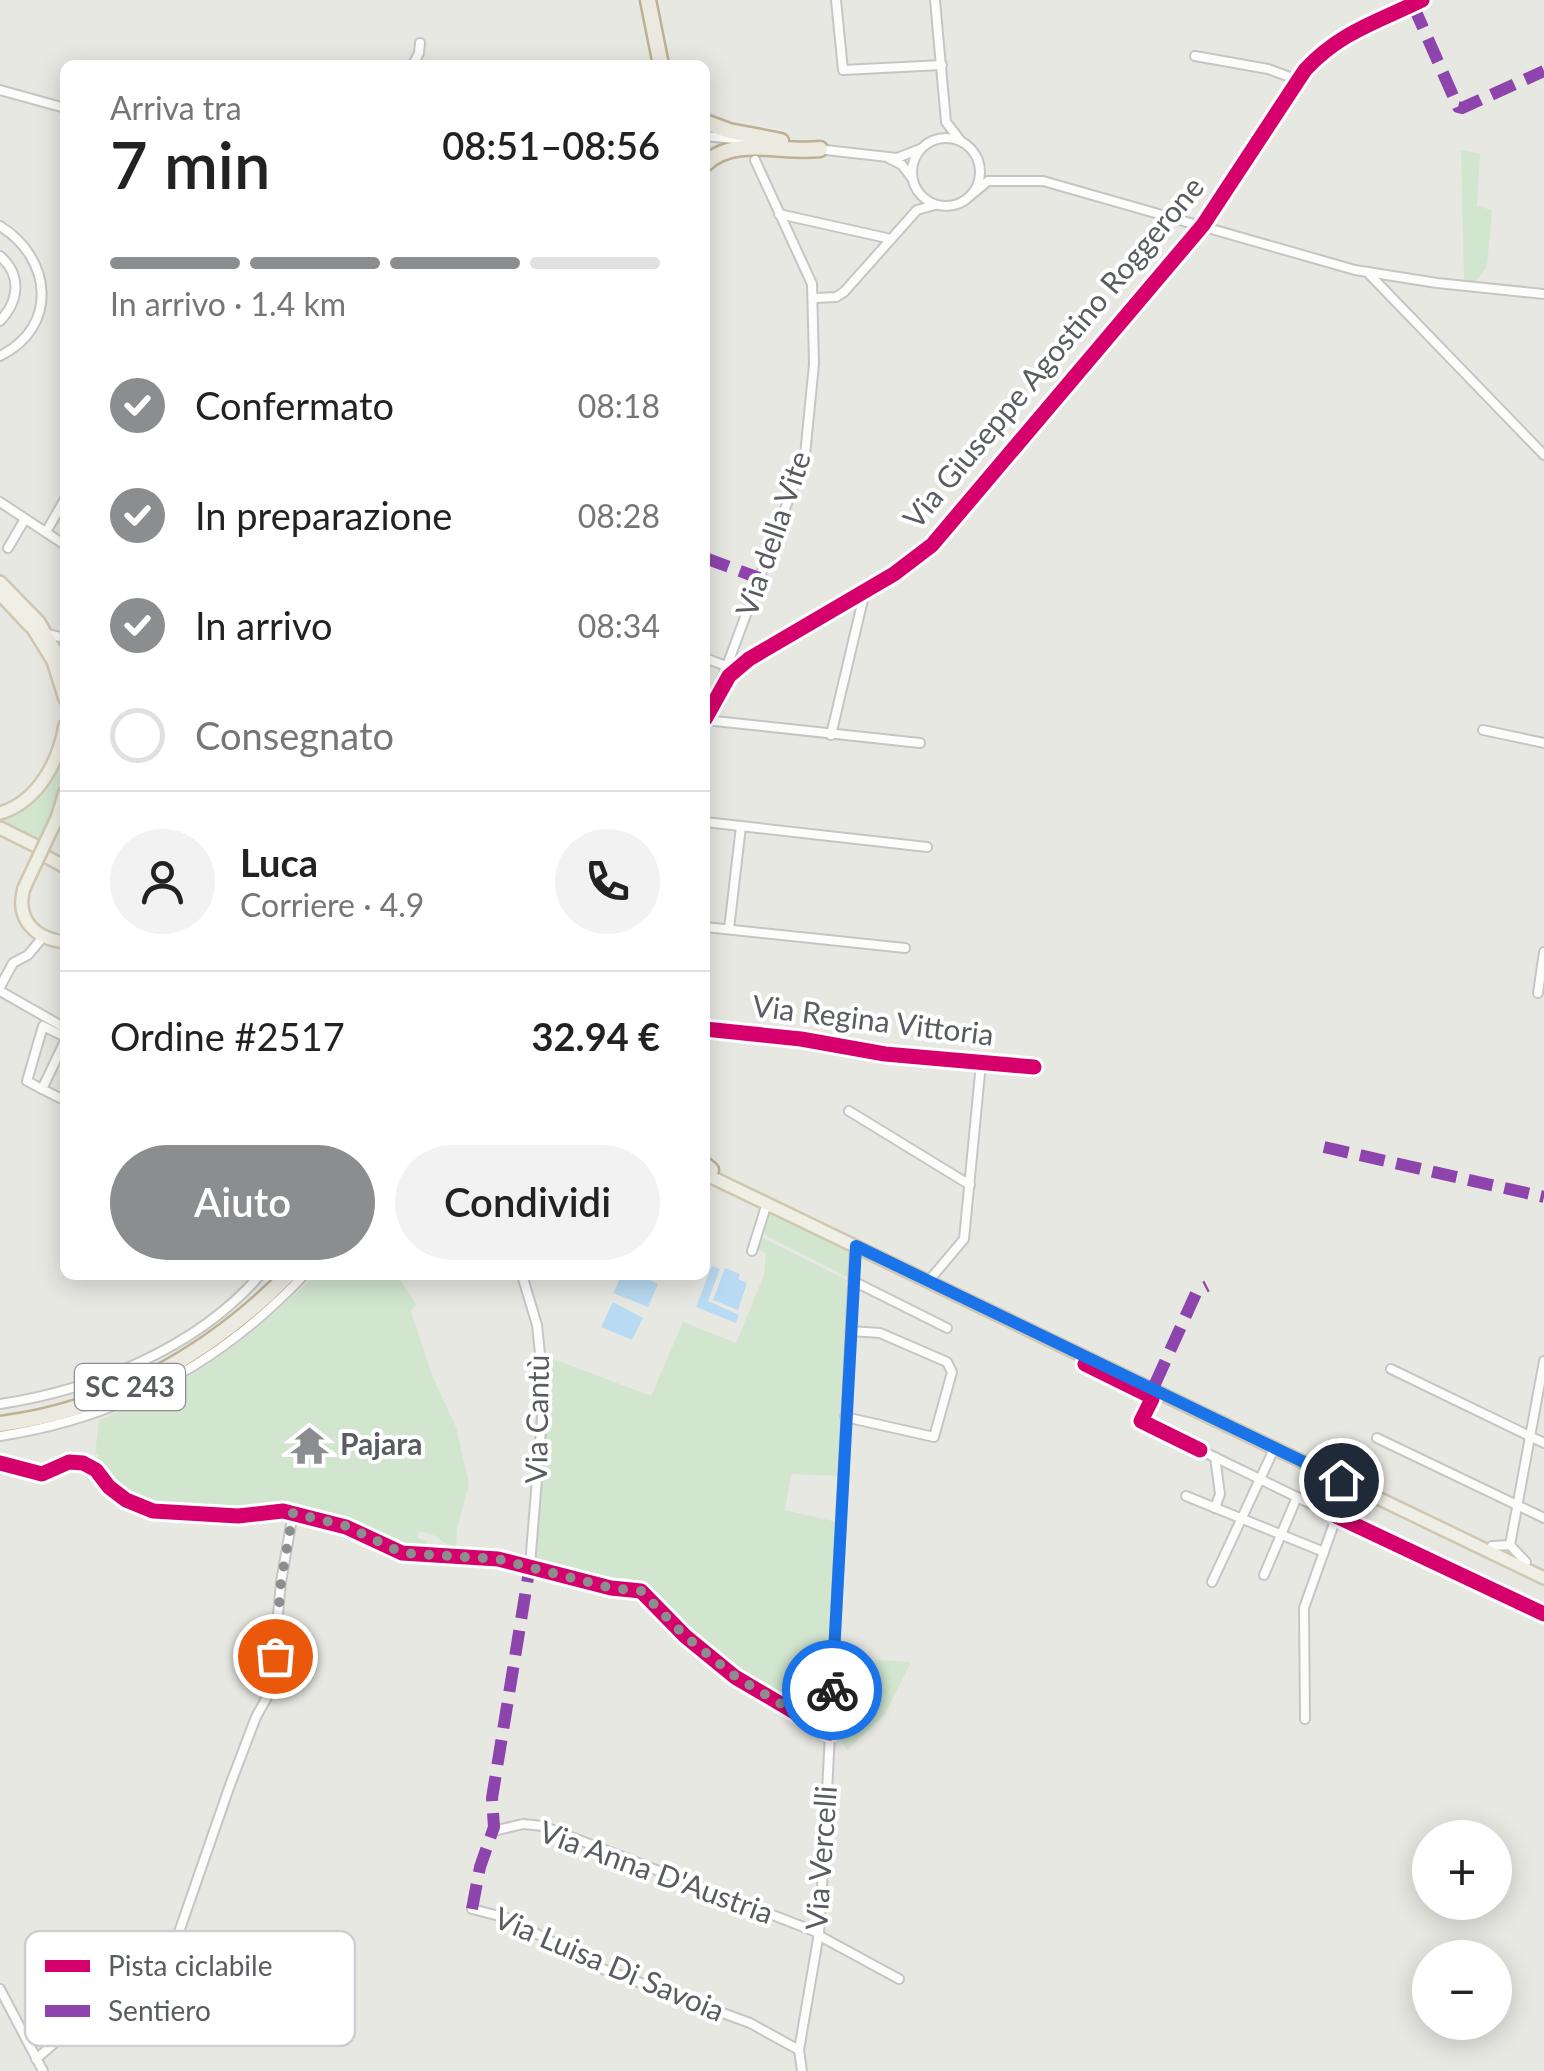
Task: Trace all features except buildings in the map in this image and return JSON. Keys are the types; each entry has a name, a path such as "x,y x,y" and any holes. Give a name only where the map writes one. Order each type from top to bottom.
{"highway":[{"path":"646,8 657,60"},
{"path":"710,124 729,132 815,149"},
{"path":"710,160 733,150 815,149"},
{"name":"SC 243","path":"0,1421 86,1398 162,1366 220,1328 274,1280"},
{"name":"SC 243","path":"0,1421 75,1408 166,1370 223,1332 282,1280"}],"main road":[{"path":"0,582 35,624 60,668"},
{"path":"0,594 47,634 60,666"},
{"path":"0,812 20,804 43,779 60,743"},
{"path":"57,939 29,926 22,912 24,888 60,815"},
{"path":"0,831 60,860"},
{"path":"710,1170 1544,1574"},
{"path":"710,1171 767,1204 1274,1449 1492,1546 1544,1574"}],"street":[{"path":"836,0 843,70 942,66"},
{"path":"936,0 946,122 950,132 998,180"},
{"name":"Via Giuseppe Agostino Roggerone","path":"710,708 729,676 749,659 894,574 932,545 1203,225 1298,80 1326,48 1346,34 1422,0"},
{"path":"415,60 420,43 425,60"},
{"path":"1195,56 1268,69 1298,80"},
{"path":"0,90 60,107"},
{"path":"710,137 903,157 929,143 943,131 946,122"},
{"path":"929,143 950,138 963,143"},
{"path":"911,216 916,200 912,164 920,150"},
{"path":"880,156 902,165 925,200 935,205"},
{"path":"755,160 814,298 836,298 844,292 920,207 956,205 984,182 998,180 1044,181 1367,272 1544,294"},
{"path":"971,195 979,180 978,163"},
{"path":"778,214 891,239"},
{"path":"0,226 30,252 37,266 43,304 28,334 0,356"},
{"path":"0,256 14,274 17,290 0,321"},
{"path":"1367,272 1544,454"},
{"name":"Via della Vite","path":"715,696 805,455 814,364 814,298"},
{"path":"0,502 60,542"},
{"path":"46,532 60,507"},
{"path":"8,548 25,519"},
{"path":"831,735 866,591"},
{"path":"47,634 60,637"},
{"path":"710,660 726,666"},
{"path":"710,720 920,743"},
{"path":"1483,730 1544,742"},
{"path":"710,823 926,847"},
{"path":"729,929 741,826"},
{"path":"710,927 905,948"},
{"path":"57,939 13,962 0,989 60,1025"},
{"path":"1538,993 1544,952"},
{"path":"60,1036 39,1023 27,1081 60,1098"},
{"name":"Via Regina Vittoria","path":"710,1030 801,1039 885,1054 1034,1068"},
{"path":"42,1089 60,1050"},
{"path":"932,1277 964,1239 981,1063"},
{"path":"848,1111 970,1185"},
{"path":"752,1250 767,1204"},
{"name":"Via Vercelli","path":"798,2050 818,1934 856,1246"},
{"path":"0,1404 87,1384 141,1360 190,1333 255,1280"},
{"path":"0,1436 94,1415 166,1383 238,1337 299,1280"},
{"name":"Via Cantù","path":"524,1280 537,1325 544,1393 530,1565"},
{"path":"852,1281 947,1328"},
{"path":"845,1417 934,1437 952,1372 947,1362 880,1333 850,1331"},
{"path":"1510,1545 1544,1361"},
{"path":"1391,1369 1544,1442"},
{"path":"1377,1438 1544,1518"},
{"path":"1212,1582 1274,1449"},
{"path":"1200,1450 1336,1516"},
{"path":"1215,1457 1220,1494 1215,1508"},
{"path":"0,1463 42,1474 69,1462 83,1463 96,1470 116,1493 153,1511 238,1516 273,1511 293,1513 346,1526 402,1553 474,1556 530,1565 645,1593 685,1636 736,1677 830,1733"},
{"path":"1305,1719 1304,1608 1349,1481"},
{"path":"1186,1496 1324,1552"},
{"path":"1264,1575 1298,1497"},
{"path":"178,1931 256,1716 271,1690 281,1582 293,1513"},
{"path":"1492,1546 1510,1545 1526,1562"},
{"name":"Via Anna D'Austria","path":"492,1831 523,1824 542,1826 818,1934 899,1979"},
{"name":"Via Luisa Di Savoia","path":"472,1909 508,1918 603,1969 750,2023 798,2050"},
{"path":"0,1989 25,2037"},
{"path":"30,2046 43,2071"},
{"path":"36,2058 50,2046"},
{"path":"798,2050 802,2071"}],"green space":[{"path":"1461,150 1480,154 1477,206 1492,210 1487,267 1474,283 1464,282"},
{"path":"60,745 60,794 42,842 0,824 0,816 22,807"},
{"path":"770,1209 852,1249 849,1278 767,1236 762,1230"},
{"path":"759,1236 850,1282 840,1476 791,1474 785,1510 837,1522 827,1727 737,1675 677,1624 645,1590 614,1586 533,1562 546,1395 545,1356 651,1396 683,1322 736,1343 764,1275 766,1253 756,1249"},
{"path":"310,1280 400,1280 417,1305 411,1310 413,1318 432,1375 456,1427 469,1484 457,1529 456,1550 419,1531 417,1538 427,1541 428,1551 409,1552 348,1526 272,1509 271,1503 268,1510 231,1514 188,1513 147,1506 115,1490 94,1465 99,1455 95,1454 99,1420 189,1376 265,1321"},
{"path":"870,1661 911,1662 885,1714 847,1750 832,1735 834,1699 868,1701"}],"water":[{"path":"712,1266 720,1269 708,1301 739,1315 736,1323 696,1307 707,1280 710,1280"},
{"path":"725,1268 740,1274 738,1279 747,1283 738,1310 713,1300"},
{"path":"620,1280 650,1280 658,1284 648,1307 613,1293"},
{"path":"613,1302 643,1318 632,1340 601,1327"}],"marked path":[{"path":"1413,5 1458,107 1544,71"},
{"path":"710,560 759,578"},
{"path":"1324,1147 1544,1197"},
{"path":"1155,1384 1197,1291 1207,1286"},
{"path":"472,1909 480,1867 494,1827 492,1798 530,1565"}],"cycle path":[{"path":"710,710 729,676 749,659 894,574 932,545 1203,225 1305,70 1346,37 1422,0"},
{"path":"710,1030 801,1039 885,1054 1034,1067"},
{"path":"1085,1364 1150,1396 1141,1421 1200,1450"},
{"path":"0,1463 42,1474 69,1462 83,1463 96,1470 126,1500 153,1511 238,1516 283,1511 346,1527 402,1553 498,1559 611,1588 641,1591 685,1636 735,1677 830,1733"},
{"path":"1336,1516 1544,1614"}],"way so far":[{"path":"275,1656 281,1582 293,1513 346,1526 402,1553 498,1559 611,1588 641,1591 685,1636 736,1677 830,1733 832,1690"}],"place":[{"name":"Pajara","path":"310,1445"}],"route":[{"path":"832,1690 856,1246 1341,1480"}]}
